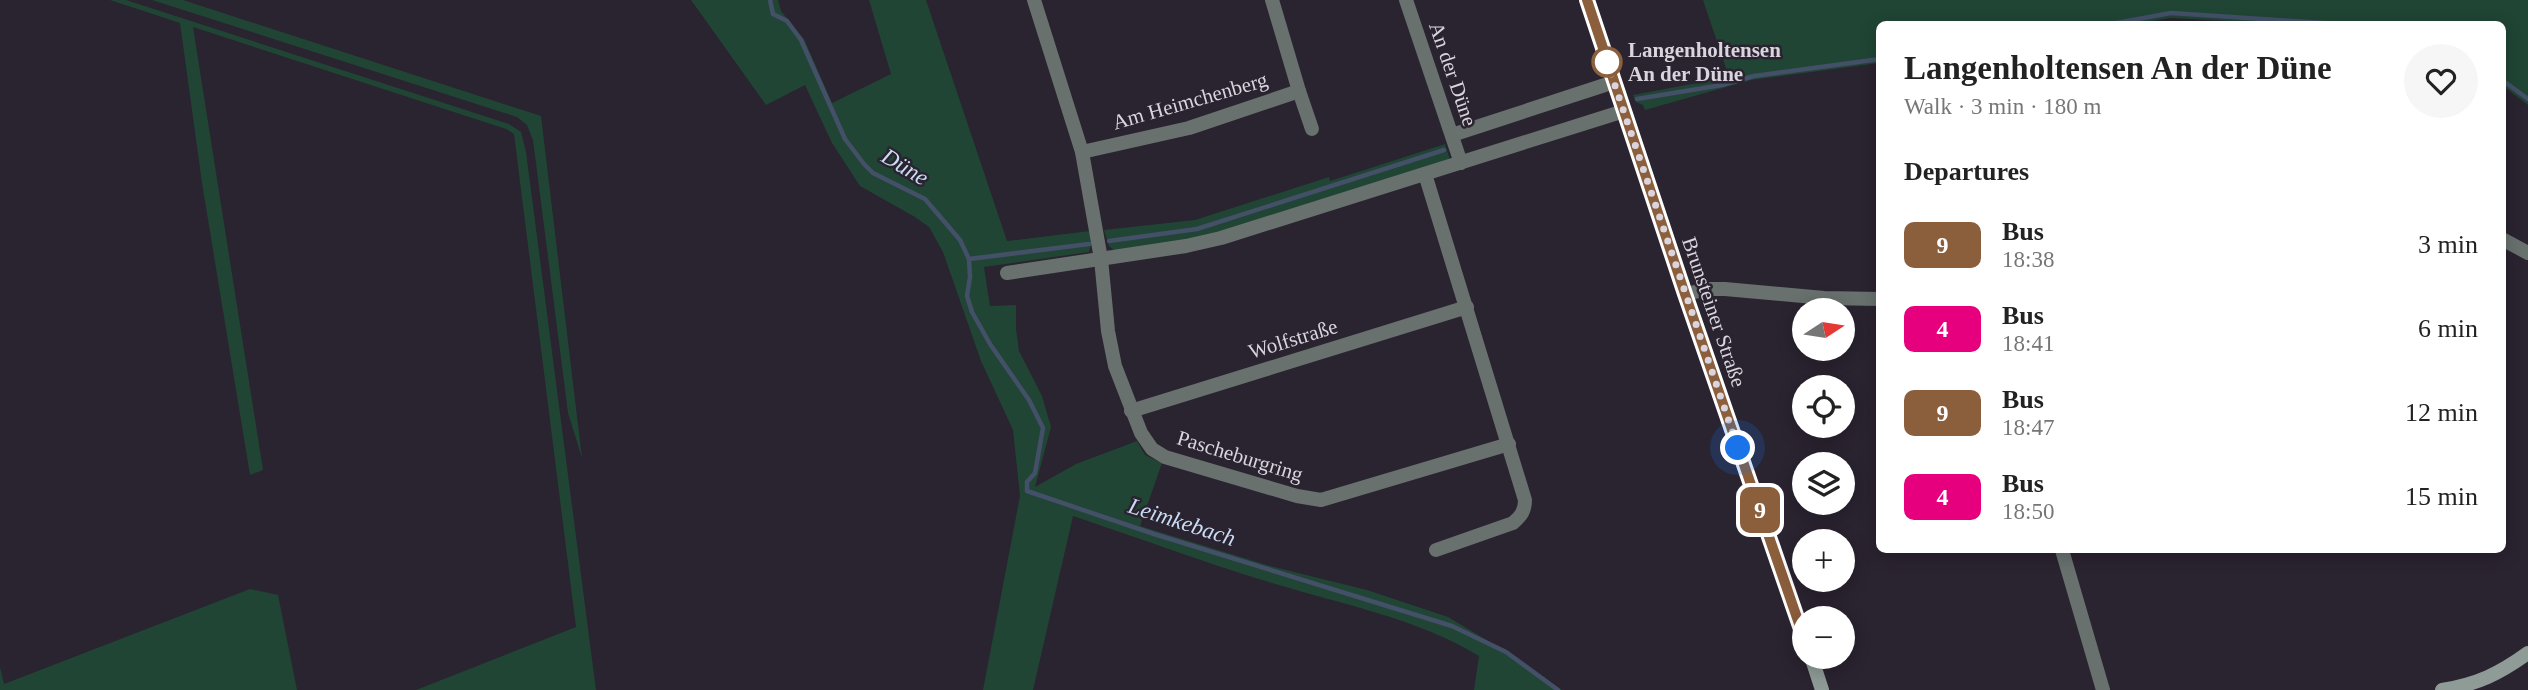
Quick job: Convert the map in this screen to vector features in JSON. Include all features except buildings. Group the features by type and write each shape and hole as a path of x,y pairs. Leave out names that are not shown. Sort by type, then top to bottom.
{"street":[{"name":"Pascheburgring","path":"1034,0 1082,152 1101,259 1110,344 1118,377 1148,445 1164,457 1314,500 1332,498 1509,444"},
{"name":"Am Heimchenberg","path":"1082,152 1189,128 1299,91 1272,0"},
{"name":"An der Düne","path":"1406,0 1461,163"},
{"name":"Brunsteiner Straße","path":"1587,0 1793,606"},
{"path":"1452,135 1614,82"},
{"path":"1299,91 1312,129"},
{"path":"1007,273 1221,238 1624,111"},
{"path":"1425,174 1525,500 1520,516 1506,526 1436,550"},
{"path":"2506,242 2528,253"},
{"path":"1685,294 1725,289 1824,298 1876,299"},
{"name":"Wolfstraße","path":"1131,411 1467,307"},
{"path":"2063,553 2103,690"},
{"path":"2442,690 2484,685 2528,653"},
{"path":"1815,669 1822,690"}],"green space":[{"path":"110,0 126,0 509,124 521,132 526,152 596,690 416,690 576,627 514,134 506,129 193,27 263,470 250,475 202,183 180,23"},
{"path":"152,0 183,0 541,116 582,458 568,413 533,140 527,125 517,117"},
{"path":"691,0 778,0 781,11 804,39 832,103 891,74 869,0 926,0 1007,241 1090,231 1092,241 1089,252 984,267 990,306 1016,305 1019,351 1042,396 1051,427 1035,487 1076,464 1137,441 1145,455 1162,463 1140,526 1270,566 1367,590 1448,617 1562,690 1474,690 1479,656 1430,632 1378,613 1247,575 1073,516 1033,690 983,690 1020,496 1013,430 981,361 943,252 929,227 860,186 832,143 805,85 766,105"},
{"path":"1703,0 2528,0 2528,105 2506,88 2506,21 2228,21 2170,18 2152,21 1876,21 1876,63 1751,80 1645,110 1633,95 1729,77"},
{"path":"1445,144 1450,160 1205,237 1115,251 1109,246 1104,230 1195,220 1329,177 1330,181"},
{"path":"250,589 278,595 297,690 0,690 0,667 4,684"}],"waterway":[{"name":"Leimkebach","path":"770,0 773,14 787,21 801,40 845,139 864,164 873,173 925,199 960,240 969,259 967,296 972,312 990,344 1029,400 1043,428 1035,473 1027,482 1027,491 1154,534 1452,626 1506,652 1558,690"},
{"name":"Düne","path":"2127,21 2171,13 2293,21"},
{"name":"Düne","path":"1637,99 1722,85 1754,76 1876,60"},
{"name":"Düne","path":"2506,83 2528,99"},
{"name":"Düne","path":"1109,241 1197,229 1444,150"},
{"name":"Düne","path":"969,259 1089,244"}],"bus line":[{"name":"9","path":"1587,0 1793,606"}],"place":[{"name":"Langenholtensen An der Düne","path":"1607,62"}],"route":[{"path":"1607,62 1738,448"}]}
